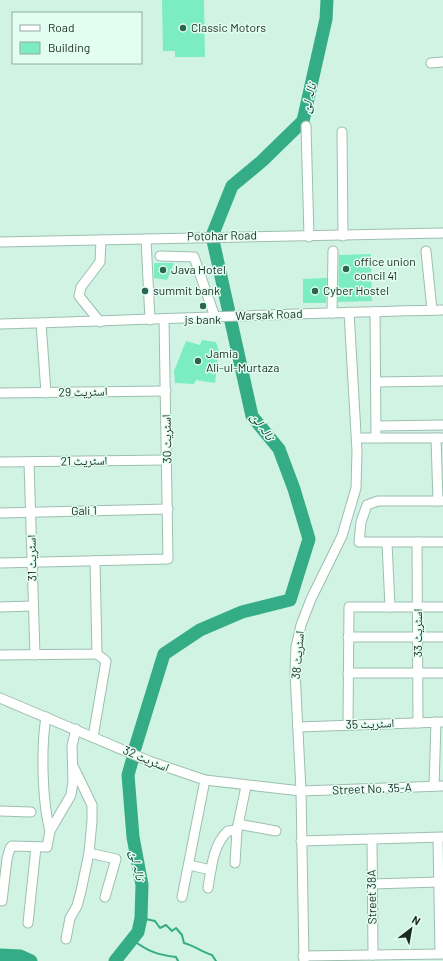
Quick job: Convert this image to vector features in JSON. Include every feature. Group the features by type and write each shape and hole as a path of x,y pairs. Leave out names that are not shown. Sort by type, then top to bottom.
{"street":[{"path":"431,63 443,62"},
{"path":"306,126 309,237"},
{"path":"342,132 343,236"},
{"name":"Potohar Road","path":"0,242 240,236 309,237 443,233"},
{"path":"146,239 150,320"},
{"path":"100,322 79,296 80,287 100,262 101,240"},
{"path":"332,312 333,251"},
{"path":"426,251 432,310"},
{"path":"160,256 194,257 218,317"},
{"name":"Warsak Road","path":"0,324 164,320 259,314 443,310"},
{"name":"اسٹریٹ 38","path":"304,959 301,791 295,672 296,647 301,625 311,598 342,536 356,488 357,438 349,312"},
{"path":"375,312 376,438"},
{"name":"اسٹریٹ 30","path":"95,561 168,559 164,320"},
{"path":"41,323 46,393"},
{"path":"376,382 443,381"},
{"name":"اسٹریٹ 29","path":"0,394 166,391"},
{"path":"377,426 443,425"},
{"path":"357,438 440,438 441,501 378,501 367,505 361,522 359,542 443,542"},
{"name":"اسٹریٹ 21","path":"0,462 167,460"},
{"name":"اسٹریٹ 31","path":"29,462 35,654"},
{"name":"Gali 1","path":"0,513 168,509"},
{"name":"اسٹریٹ 33","path":"417,542 418,723"},
{"path":"387,543 390,606"},
{"path":"0,563 95,561 97,654"},
{"path":"0,607 34,606"},
{"path":"348,725 349,607 443,606"},
{"path":"348,637 443,637"},
{"path":"0,655 97,654 106,661 93,737"},
{"path":"348,673 443,673"},
{"name":"اسٹریٹ 32","path":"0,698 170,769 205,780 246,786 301,791"},
{"path":"46,717 43,738 46,817 50,830"},
{"path":"439,722 439,786"},
{"name":"اسٹریٹ 35","path":"298,727 439,722"},
{"path":"2,901 6,860 10,848 12,846 47,847 50,830 70,795 73,765 72,746 76,729"},
{"path":"66,939 71,914 77,906 89,852 92,805 73,765"},
{"path":"182,897 205,780"},
{"path":"235,863 238,827 246,786"},
{"name":"Street No. 35-A","path":"301,791 439,786"},
{"path":"0,811 31,812"},
{"path":"208,888 215,853 225,833 238,827 276,831"},
{"path":"301,841 440,838 439,882 442,954 426,957 373,955 304,959"},
{"name":"Street 38A","path":"372,839 373,955"},
{"path":"28,923 36,847"},
{"path":"89,852 116,859 105,897"},
{"path":"189,864 211,870"},
{"path":"372,884 439,882"}],"building":[{"name":"Classic Motors","path":"162,0 204,0 205,57 175,57 175,51 163,51"},
{"path":"371,254 372,301 338,302 339,255"},
{"name":"Java Hotel","path":"154,263 174,263 167,280 154,278"},
{"name":"Cyber Hostel","path":"327,278 326,303 303,303 303,279"},
{"name":"Jamia Ali-ul-Murtaza","path":"202,340 216,342 219,351 215,383 196,380 194,384 175,383 174,371 186,341 200,345"}],"waterway":[{"name":"نالہ لئ","path":"135,748 164,654 200,630 242,612 290,600 309,539 294,489 279,449 252,416 212,236 232,186 262,161 303,121 326,19 327,0"},
{"name":"نالہ لئ","path":"115,961 138,932 141,918 142,885 133,837 128,775 132,761"},
{"path":"141,918 155,921 160,928 166,925 172,931 176,928 182,935 184,943 212,955 216,961"},
{"path":"133,940 153,952 176,957 178,961"},
{"name":"نالہ لئ","path":"0,955 20,956 31,961"}],"place":[{"name":"Classic Motors","path":"183,28"},
{"name":"office union concil 41","path":"346,269"},
{"name":"Java Hotel","path":"163,270"},
{"name":"summit bank","path":"145,291"},
{"name":"Cyber Hostel","path":"315,291"},
{"name":"js bank","path":"203,306"},
{"name":"Jamia Ali-ul-Murtaza","path":"198,361"}]}
